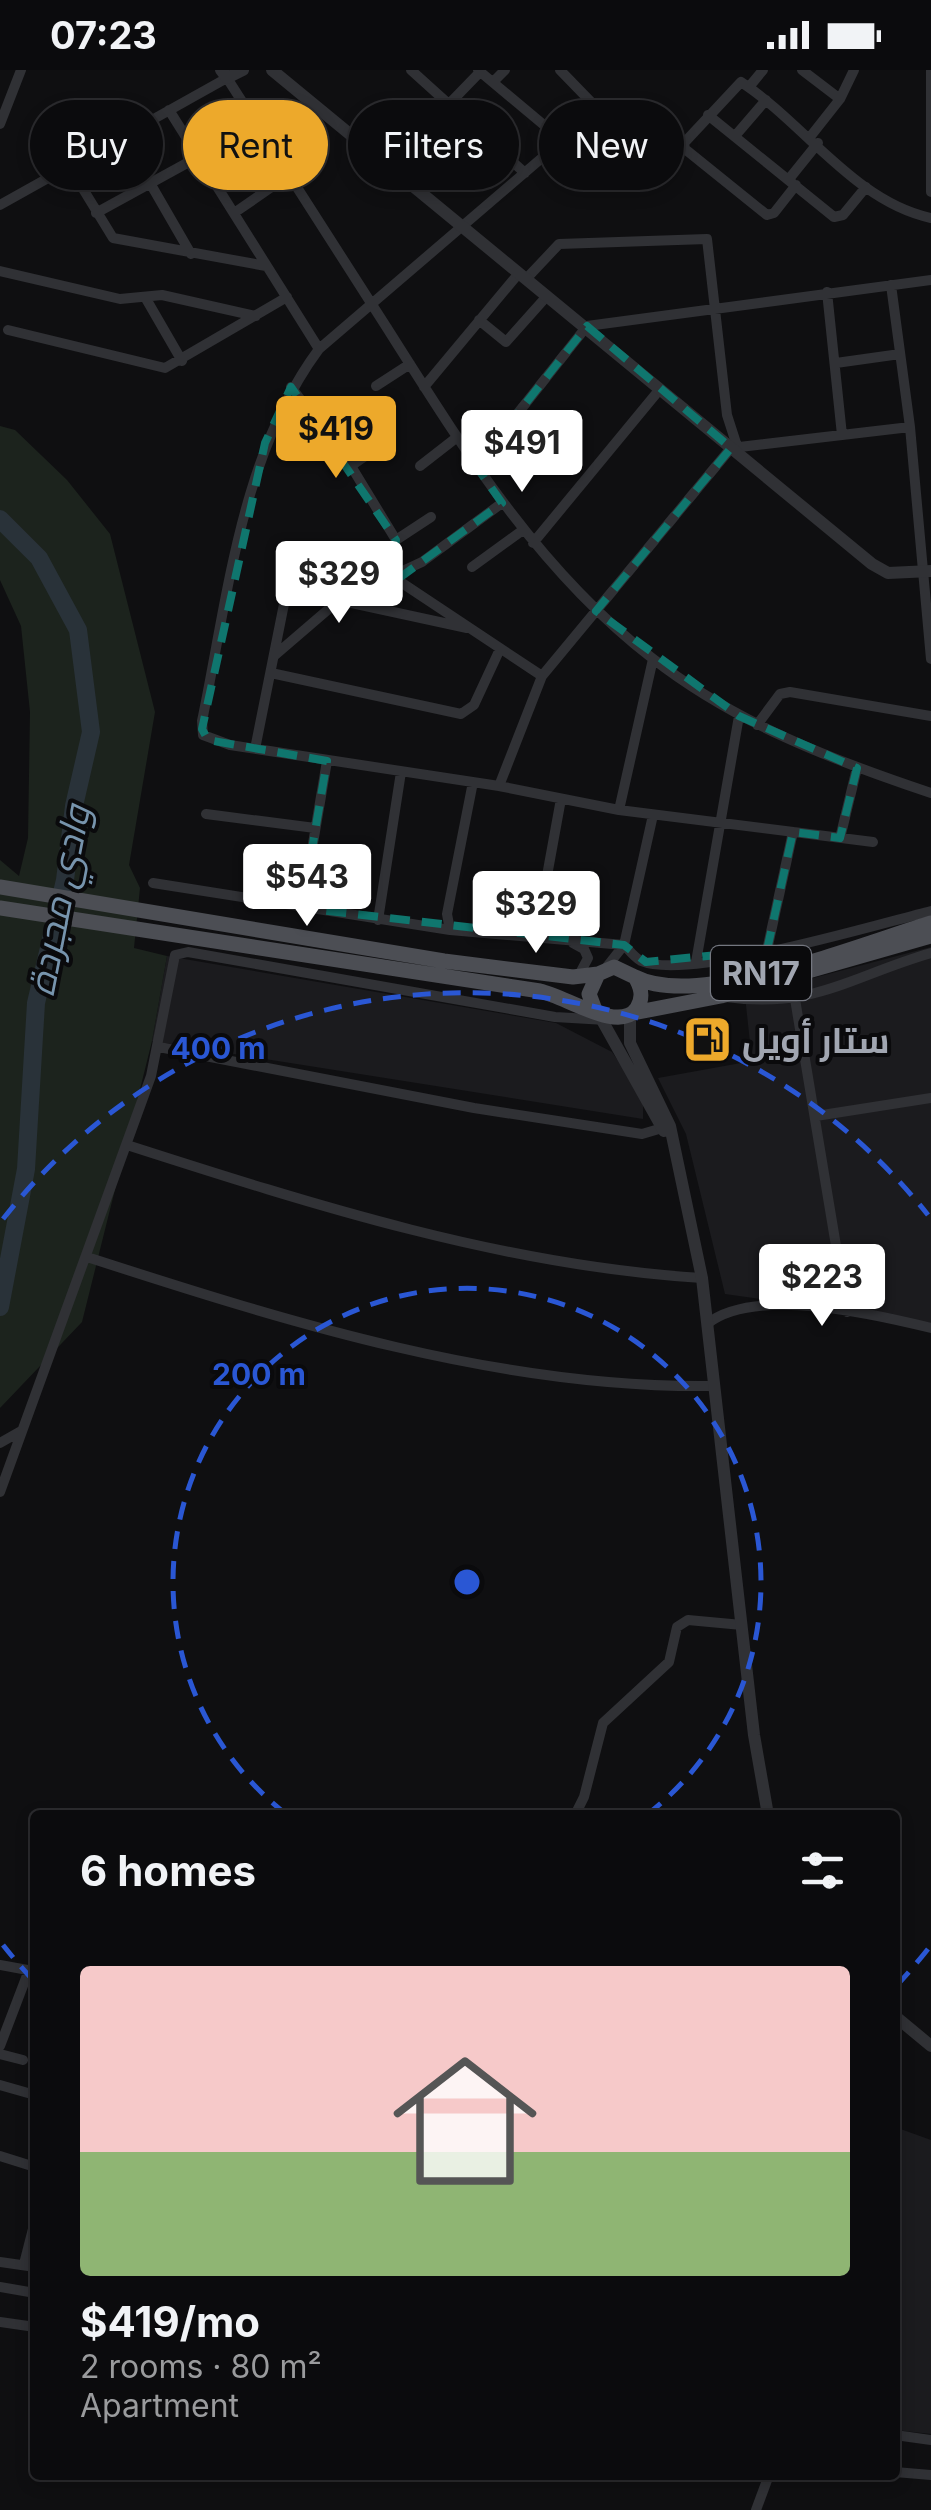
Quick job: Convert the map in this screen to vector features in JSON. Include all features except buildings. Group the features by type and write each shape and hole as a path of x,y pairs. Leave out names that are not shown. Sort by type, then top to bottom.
{"main road":[{"name":"RN17","path":"0,887 307,940 573,977 633,975 660,986 722,984 931,936"},
{"path":"0,908 142,933 540,991 576,1002 601,1016"},
{"name":"RN17","path":"601,1016 722,996 888,943 931,923"},
{"path":"631,1014 641,999 633,975"},
{"path":"598,976 601,1016"}],"street":[{"path":"0,124 22,70"},
{"path":"163,113 224,74 243,70"},
{"path":"272,70 872,564 888,573 926,571"},
{"path":"412,70 445,100"},
{"path":"494,82 505,70"},
{"path":"560,70 589,100"},
{"path":"749,86 763,70"},
{"path":"802,70 840,99"},
{"path":"854,70 840,99 814,140 774,213 767,215 683,146 738,82 749,86 814,140 866,187 899,210 931,218"},
{"path":"930,70 931,192"},
{"path":"453,100 479,71 539,121"},
{"path":"224,74 241,100"},
{"path":"734,136 766,100"},
{"path":"169,110 183,133"},
{"path":"708,115 838,218 866,187"},
{"path":"539,161 319,350 291,387 265,443 202,721 208,740 499,786 619,810 874,842"},
{"path":"519,168 525,173"},
{"path":"0,205 30,188"},
{"path":"83,190 113,238 266,266"},
{"path":"96,213 139,190"},
{"path":"154,190 191,254"},
{"path":"219,190 319,350"},
{"path":"234,213 269,190"},
{"path":"299,190 456,438 533,543 596,610 653,659 739,716 857,768 931,793"},
{"path":"424,387 478,320 559,244 703,238 709,244 727,416 734,447"},
{"path":"0,271 120,299 196,300 256,316"},
{"path":"476,466 587,326 931,280"},
{"path":"890,285 926,571 931,660"},
{"path":"826,292 842,434"},
{"path":"478,320 506,342 548,296"},
{"path":"145,297 182,361"},
{"path":"8,330 157,367 182,361 287,298"},
{"path":"836,362 900,354"},
{"path":"376,386 410,364"},
{"path":"291,387 351,466 396,540 390,575"},
{"path":"533,543 660,389"},
{"path":"499,786 542,676 734,447 910,427"},
{"path":"420,466 456,438"},
{"path":"351,466 382,444"},
{"path":"274,656 338,600 422,562 502,503"},
{"path":"396,540 431,518"},
{"path":"472,567 523,530"},
{"path":"390,575 542,676"},
{"path":"256,750 288,589 467,628"},
{"path":"271,674 461,714 474,706 500,649"},
{"path":"619,810 653,659"},
{"path":"757,725 780,694 790,692 931,716"},
{"path":"696,962 739,716"},
{"path":"302,908 326,761"},
{"path":"840,838 857,768"},
{"path":"378,920 401,772"},
{"path":"450,930 447,914 473,782"},
{"path":"536,936 561,800"},
{"path":"206,814 315,828"},
{"path":"555,1017 576,1002 624,945 653,815"},
{"path":"767,950 794,832"},
{"path":"153,883 450,930 624,945 641,961 672,963 767,950 931,911"},
{"path":"568,941 584,949 588,958 584,971 573,977"},
{"path":"624,945 633,975"},
{"path":"0,1492 127,1145 159,1046 174,957 178,953 555,1017 601,1016 667,1127"},
{"path":"722,996 770,1002 794,999 864,980 896,963 931,953"},
{"path":"660,986 656,970 672,963"},
{"path":"794,999 847,1312"},
{"path":"631,1014 630,1043 675,1151 702,1278 767,1810"},
{"path":"159,1046 474,1108 642,1134 667,1127"},
{"path":"816,1116 931,1098"},
{"path":"127,1145 421,1232 629,1274 702,1278"},
{"path":"87,1257 363,1338 613,1385 714,1386"},
{"path":"707,1324 724,1310 745,1305 847,1312 931,1328"},
{"path":"0,1443 22,1431"},
{"path":"578,1810 603,1723 669,1662 680,1623 688,1620 742,1625"},
{"path":"0,1964 30,1970"},
{"path":"0,2046 30,1975"},
{"path":"900,2020 931,2046"},
{"path":"0,2054 23,2060"},
{"path":"0,2085 30,2093"},
{"path":"0,2156 30,2165"},
{"path":"0,2262 29,2266"},
{"path":"0,2287 30,2292"},
{"path":"0,2322 30,2326"},
{"path":"900,2436 931,2440"},
{"path":"900,2473 931,2476"},
{"path":"758,2510 767,2480"}],"highlighted area":[{"path":"587,326 731,448 596,611 739,716 857,768 840,838 793,832 767,950 646,962 624,945 302,908 327,761 208,740 202,729 265,443 291,387 396,540 387,587 502,503 476,466"}],"shaded area":[{"path":"0,426 15,430 67,480 110,534 155,712 129,865 140,888 134,948 167,956 152,1041 82,1322 0,1408 0,860 19,876 28,838 30,712 21,626 0,580"},
{"path":"931,947 931,1323 725,1294 686,1134 658,1078 752,1061 745,996"},
{"path":"167,956 556,1023 612,1052 643,1097 643,1119 152,1041"},
{"path":"900,2129 931,2140 931,2434 900,2431"}],"waterway":[{"name":"وادي مجردة","path":"0,519 39,558 78,630 91,732 74,806 65,880 36,1003 26,1169 0,1307"}],"place":[{"name":"ستار أويل","path":"707,1040"}]}
